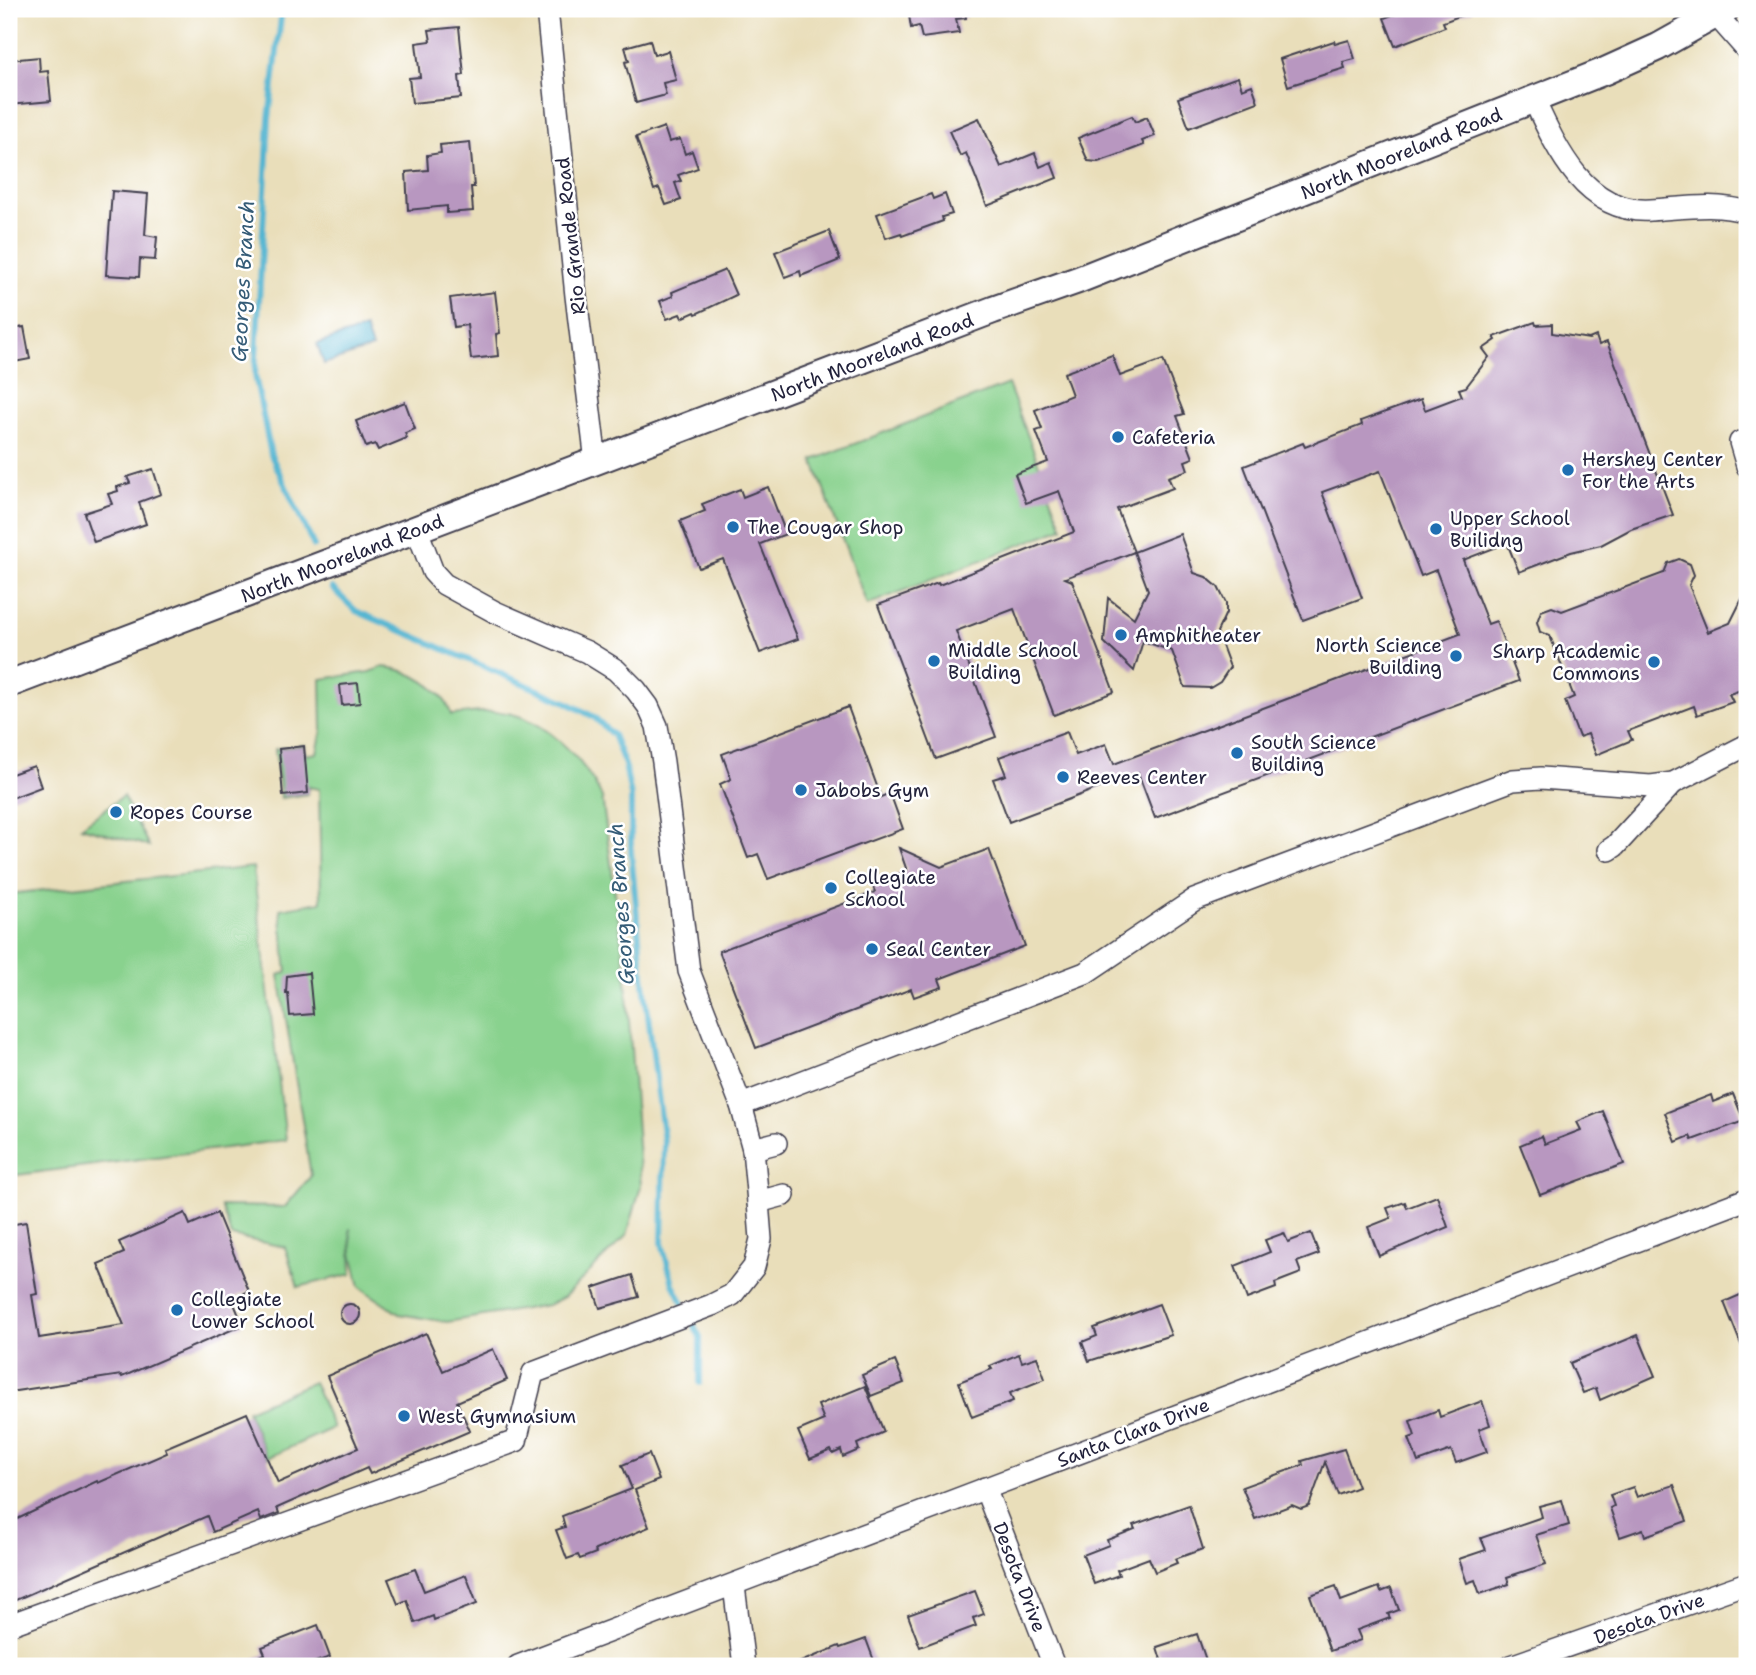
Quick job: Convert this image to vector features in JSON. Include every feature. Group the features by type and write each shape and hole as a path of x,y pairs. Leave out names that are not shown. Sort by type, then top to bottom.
{"street":[{"name":"Rio Grande Road","path":"547,9 596,462"},
{"name":"North Mooreland Road","path":"9,684 993,310 1078,281 1534,100 1658,47 1718,11"},
{"path":"1718,11 1747,50"},
{"path":"1534,100 1556,147 1572,171 1609,203 1647,210 1712,204 1747,212"},
{"path":"1740,442 1747,466"},
{"path":"9,1625 516,1441 533,1373 732,1295 754,1268 761,1239 753,1149 741,1105 689,971 663,762 657,726 648,706 616,670 587,652 495,612 444,584 433,572 417,530"},
{"path":"741,1105 1086,973 1195,900 1513,780 1541,778 1651,786 1673,783 1747,745"},
{"path":"1609,849 1615,846 1673,783"},
{"path":"753,1149 776,1143"},
{"path":"758,1202 784,1195"},
{"name":"Santa Clara Drive","path":"519,1666 1747,1199"},
{"name":"Desota Drive","path":"985,1488 1054,1666"},
{"name":"Desota Drive","path":"1511,1666 1747,1583"},
{"path":"734,1586 744,1666"}],"green space":[{"path":"1008,384 1063,528 867,605 813,460"},
{"path":"383,667 403,671 424,682 441,697 451,715 489,712 512,714 544,729 572,753 602,797 625,966 641,1186 627,1235 564,1297 548,1305 447,1322 399,1314 360,1287 352,1253 350,1228 352,1274 298,1287 285,1247 231,1236 221,1206 285,1207 311,1176 279,975 287,972 280,909 321,902 319,789 308,787 307,794 281,798 275,749 305,745 305,755 317,753 322,730 321,679 370,672"},
{"name":"Ropes Course","path":"123,796 149,846 81,827"},
{"path":"253,867 286,1140 9,1176 9,894"},
{"path":"313,1382 333,1428 267,1458 247,1410"}],"water":[{"path":"365,328 372,348 324,364 317,344"}],"building":[{"path":"908,9 965,9 966,18 956,19 959,33 922,38 919,26 911,28"},
{"path":"1409,9 1473,11 1443,22 1445,27 1395,46 1384,18"},
{"path":"459,27 464,75 459,76 461,98 412,103 409,78 420,77 416,43 431,41 429,30"},
{"path":"650,40 654,55 668,51 676,80 663,83 666,95 636,103 625,62 629,61 625,47"},
{"path":"1349,40 1355,59 1343,62 1345,68 1288,86 1280,59 1334,41 1335,44"},
{"path":"39,57 40,72 48,71 51,101 9,105 9,60"},
{"path":"1238,77 1242,89 1252,85 1258,102 1189,128 1178,98"},
{"path":"1132,116 1135,122 1147,117 1155,136 1142,141 1144,145 1118,155 1098,162 1088,161 1078,138"},
{"path":"979,118 1001,167 1035,153 1040,167 1051,162 1057,178 987,206 966,153 960,156 949,131"},
{"path":"664,127 669,142 680,139 685,154 692,151 698,168 678,175 681,181 675,183 681,200 666,205 659,188 654,190 636,137"},
{"path":"470,142 473,211 447,213 447,206 408,210 406,172 428,170 427,155 441,153 440,145"},
{"path":"112,191 148,194 145,235 157,237 155,260 140,259 139,277 106,275"},
{"path":"931,194 933,199 945,194 952,214 942,217 943,221 902,236 901,233 886,238 877,214"},
{"path":"829,231 840,260 801,276 800,271 785,277 775,252"},
{"path":"725,270 736,295 696,314 695,312 682,318 680,314 667,319 660,301 673,296 672,292"},
{"path":"495,292 500,333 496,334 498,356 471,359 467,325 454,327 450,298"},
{"path":"1535,322 1536,325 1552,324 1552,333 1589,339 1596,336 1599,345 1607,342 1673,515 1631,529 1601,545 1571,552 1519,572 1507,543 1463,560 1488,624 1496,621 1519,681 1155,818 1138,773 1009,822 993,779 1006,775 999,757 1067,732 1076,755 1106,744 1114,764 1460,634 1436,570 1421,576 1380,471 1322,492 1362,598 1303,620 1244,466 1303,443 1305,447 1362,425 1361,421 1421,399 1425,410 1462,396 1459,389 1466,387 1489,357 1483,349 1496,340 1494,337"},
{"path":"24,327 30,359 9,363 9,330"},
{"path":"1112,355 1120,376 1163,360 1184,414 1177,416 1193,458 1185,461 1188,470 1168,477 1173,488 1117,509 1134,552 1065,578 1072,581 1114,692 1054,715 1014,609 956,631 996,737 936,759 878,605 938,583 939,585 1074,532 1059,491 1026,503 1015,474 1048,462 1036,431 1042,429 1035,410 1072,395 1064,373"},
{"path":"405,402 415,429 405,433 407,438 378,450 375,444 366,447 356,421"},
{"path":"153,469 161,494 139,502 146,524 94,542 84,513 112,504 108,494 118,491 117,487 130,483 127,477"},
{"path":"768,487 786,534 760,544 798,639 760,653 723,559 699,568 680,521 705,511 702,504 740,489 743,497"},
{"path":"1180,534 1194,573 1206,577 1218,587 1226,603 1226,613 1217,632 1230,667 1220,682 1210,688 1185,687 1172,651 1143,641 1134,671 1104,642 1108,598 1134,618 1148,590 1134,552"},
{"name":"Sharp Academic Commons","path":"1679,559 1690,564 1694,575 1689,585 1708,632 1730,623 1747,589 1747,688 1729,694 1733,702 1697,715 1694,706 1628,731 1632,740 1596,755 1588,734 1579,737 1565,701 1574,697 1550,636 1540,632 1537,622 1541,611 1552,607 1562,611 1664,573 1668,563"},
{"path":"358,683 360,703 342,705 340,685"},
{"name":"Jabobs Gym","path":"848,707 881,797 890,793 903,829 768,879 758,854 748,858 720,784 731,779 722,754"},
{"path":"304,746 308,793 283,796 279,749"},
{"path":"34,766 41,787 9,799 9,775"},
{"name":"Seal Center","path":"899,848 941,867 989,849 1025,946 939,979 942,987 914,997 911,989 756,1048 719,951 875,892 872,884 907,871"},
{"path":"309,973 313,1014 290,1016 286,993 287,976"},
{"path":"1733,1094 1744,1121 1692,1140 1690,1136 1676,1142 1665,1113 1711,1095 1713,1102"},
{"path":"1603,1111 1624,1164 1540,1195 1520,1145 1542,1136 1545,1144 1581,1130 1577,1122"},
{"path":"1437,1196 1448,1227 1379,1256 1368,1227 1391,1218 1387,1208 1405,1202 1407,1208"},
{"name":"Collegiate Lower School","path":"185,1213 190,1225 217,1213 249,1291 232,1299 243,1325 122,1377 121,1375 9,1392 9,1225 26,1222 37,1294 32,1295 39,1338 124,1325 98,1264 124,1253 119,1242"},
{"path":"1284,1233 1288,1242 1311,1233 1319,1254 1297,1262 1301,1273 1275,1283 1276,1288 1247,1299 1235,1266 1270,1252 1265,1240"},
{"path":"632,1275 639,1297 600,1308 593,1288"},
{"path":"1747,1292 1747,1357 1746,1357 1724,1302"},
{"path":"350,1304 357,1307 360,1314 357,1321 350,1324 343,1321 340,1314 343,1307"},
{"path":"1159,1304 1171,1335 1089,1361 1082,1342 1097,1336 1094,1328"},
{"path":"426,1333 443,1371 493,1349 507,1380 457,1402 470,1431 370,1474 367,1468 277,1508 279,1513 261,1520 258,1512 213,1532 207,1516 9,1603 9,1523 97,1481 98,1483 167,1453 165,1448 247,1413 278,1483 358,1448 327,1376"},
{"path":"1638,1335 1655,1376 1600,1400 1596,1388 1583,1393 1570,1363"},
{"path":"1019,1354 1022,1362 1037,1357 1045,1379 1010,1393 1013,1401 972,1417 959,1382 992,1369 990,1366"},
{"path":"895,1361 904,1383 871,1396 862,1375"},
{"path":"865,1386 884,1432 857,1444 859,1450 843,1457 841,1450 833,1454 831,1450 810,1459 798,1431 824,1420 818,1405"},
{"path":"1482,1401 1490,1425 1479,1429 1487,1452 1456,1463 1451,1450 1418,1462 1409,1438 1415,1436 1410,1421 1438,1410 1440,1417"},
{"path":"1344,1449 1358,1487 1338,1495 1325,1462 1309,1506 1301,1509 1292,1505 1255,1519 1242,1487 1303,1465 1302,1461"},
{"path":"649,1454 659,1480 635,1490 649,1527 595,1550 596,1553 580,1559 578,1555 567,1559 556,1530 565,1527 562,1516 632,1489 622,1465"},
{"path":"1674,1485 1687,1521 1645,1536 1643,1529 1620,1537 1610,1508 1614,1506 1610,1495 1633,1487 1637,1497"},
{"path":"1562,1500 1569,1525 1536,1535 1546,1564 1507,1577 1509,1584 1480,1594 1475,1580 1467,1583 1459,1559 1486,1550 1481,1538 1542,1517 1539,1506"},
{"path":"1189,1505 1203,1549 1175,1559 1177,1563 1155,1572 1149,1558 1117,1570 1119,1575 1094,1584 1083,1555 1109,1545 1107,1540 1135,1529 1133,1525"},
{"path":"415,1569 424,1591 466,1575 477,1604 434,1620 433,1616 415,1623 407,1600 398,1604 388,1579"},
{"path":"1336,1586 1341,1601 1379,1587 1381,1592 1391,1588 1399,1610 1388,1614 1390,1618 1357,1630 1361,1640 1330,1651 1310,1595"},
{"path":"975,1591 984,1614 973,1618 976,1626 920,1647 908,1615"},
{"path":"318,1625 330,1657 304,1666 236,1666 265,1654 262,1647"},
{"path":"1197,1634 1208,1666 1163,1666 1157,1647"},
{"path":"866,1639 876,1666 791,1666 839,1646 840,1648"}],"waterway":[{"name":"Georges Branch","path":"282,9 269,119 255,375 271,455 314,546"},
{"name":"Georges Branch","path":"332,588 356,611 566,702 594,717 613,735 625,765 631,796 631,851 641,959 664,1142 662,1243 673,1284 700,1337 700,1383"}],"place":[{"name":"Cafeteria","path":"1118,437"},
{"name":"Hershey Center For the Arts","path":"1568,470"},
{"name":"The Cougar Shop","path":"733,527"},
{"name":"Upper School Builidng","path":"1436,529"},
{"name":"Amphitheater","path":"1121,635"},
{"name":"North Science Building","path":"1456,656"},
{"name":"Middle School Building","path":"934,661"},
{"name":"Sharp Academic Commons","path":"1654,662"},
{"name":"South Science Building","path":"1237,753"},
{"name":"Reeves Center","path":"1063,777"},
{"name":"Jabobs Gym","path":"801,790"},
{"name":"Ropes Course","path":"116,812"},
{"name":"Collegiate School","path":"831,888"},
{"name":"Seal Center","path":"872,949"},
{"name":"Collegiate Lower School","path":"177,1310"},
{"name":"West Gymnasium","path":"404,1416"}]}
